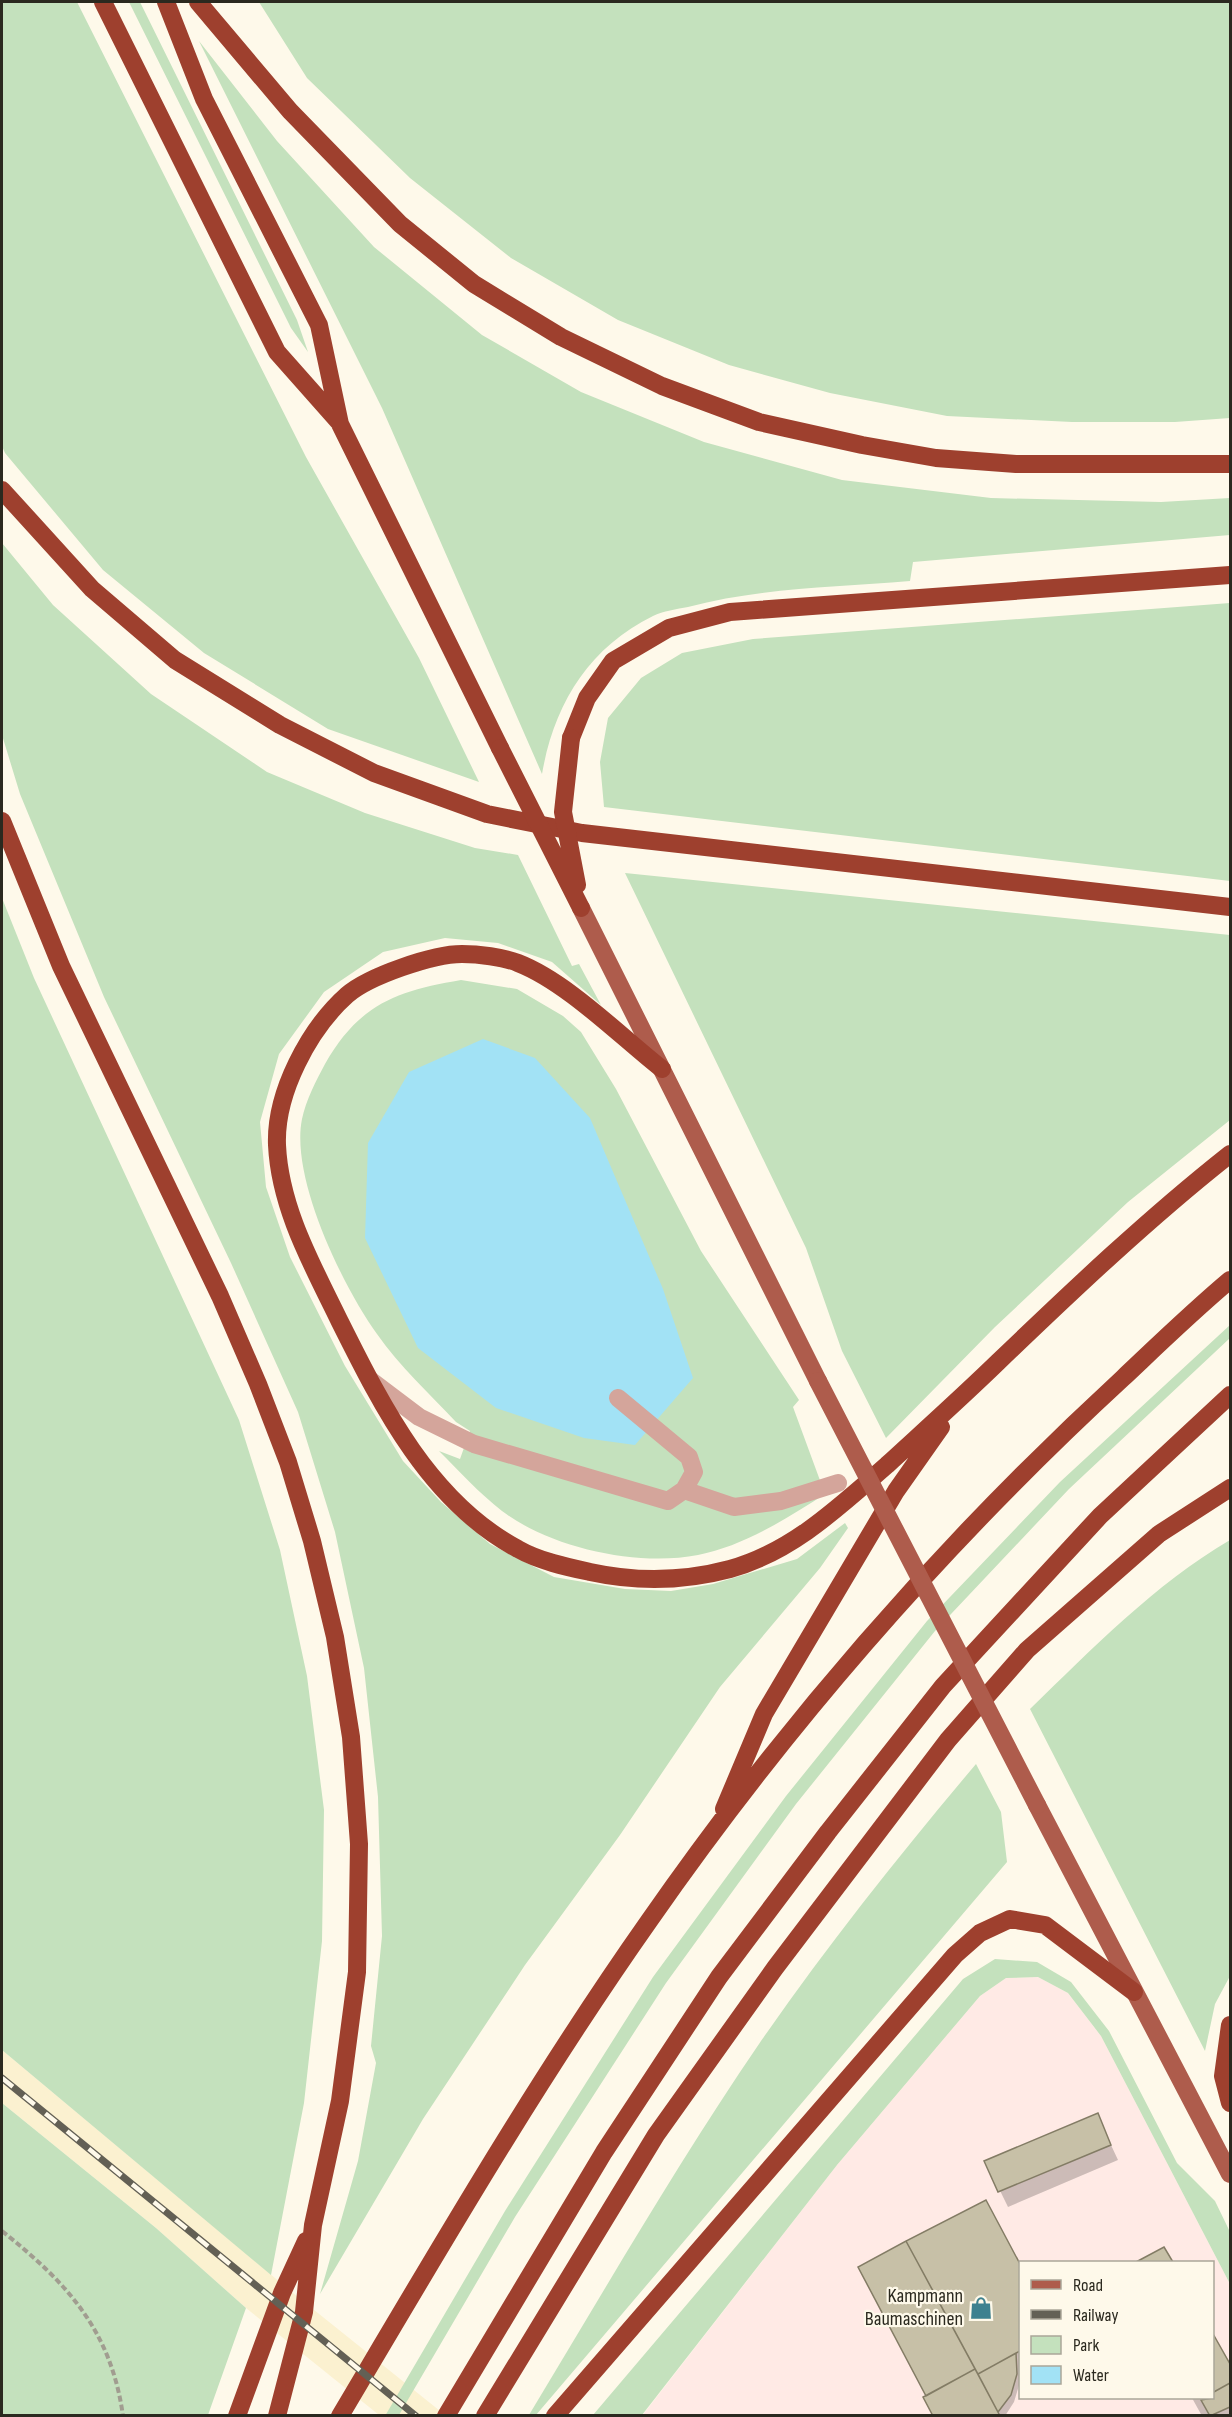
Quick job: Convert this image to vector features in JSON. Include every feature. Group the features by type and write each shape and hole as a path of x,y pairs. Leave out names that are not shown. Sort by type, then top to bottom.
{"highway":[{"path":"104,2 277,352 340,424"},
{"path":"166,2 204,99 319,325 340,424 581,908"},
{"path":"198,2 290,111 400,224 474,284 561,337 662,386 759,422 862,445 936,458 1016,464 1230,464"},
{"path":"2,490 92,589 175,660 280,725 374,773 487,814 582,833 1230,907"},
{"path":"581,908 563,812 571,738 587,698 613,661 669,628 730,612 1230,575"},
{"path":"2,820 61,966 220,1296 258,1384 288,1462 312,1541 335,1637 351,1737 359,1844 357,1972 340,2101 313,2225 304,2312 277,2415"},
{"path":"662,1069 559,985 516,962 460,954 403,966 350,992 311,1035 287,1086 277,1142 286,1203 308,1257 368,1379 392,1422 430,1475 470,1515 519,1550 570,1568 624,1580 677,1578 732,1568 793,1542 842,1505 959,1401 1067,1297 1230,1154"},
{"path":"340,2415 550,2070 648,1921 765,1764 901,1601 1051,1444 1230,1280"},
{"path":"446,2415 604,2151 719,1977 828,1832 943,1686 1068,1550 1100,1516 1230,1395"},
{"path":"716,1829 764,1714 896,1491 959,1401"},
{"path":"485,2415 656,2135 774,1968 948,1740 1027,1650 1158,1533 1230,1488"},
{"path":"555,2415 955,1955 980,1933 1010,1919 1045,1925 1134,1992"},
{"path":"1230,2025 1223,2076 1230,2103"},
{"path":"237,2415 282,2294 313,2225"}],"main road":[{"path":"581,908 818,1381 1230,2174"}],"lane":[{"path":"368,1379 419,1417 474,1444 668,1501 684,1490 694,1472 689,1457 618,1398"},
{"path":"684,1490 734,1507 781,1501 838,1483"}],"path":[{"path":"2,2231 32,2255 67,2289 89,2319 118,2383 123,2415"}],"shaded area":[{"path":"1038,1977 1068,1993 1101,2036 1230,2284 1230,2415 642,2416 837,2165 980,1996 1006,1978"},
{"path":"2,2050 293,2293 445,2415 379,2415 246,2308 156,2228 2,2103"}],"green space":[{"path":"2,2 77,2 306,457 419,658 479,782 328,729 204,653 103,570 5,453 2,446"},
{"path":"129,2 140,2 297,320 308,352 291,328"},
{"path":"259,2 1230,2 1230,418 1175,422 1072,422 947,416 830,393 729,365 618,320 511,258 410,178 307,78"},
{"path":"199,41 277,141 374,247 482,335 581,392 704,442 842,480 991,498 1161,502 1230,498 1230,535 913,562 910,581 770,592 661,613 630,629 592,662 565,702 555,725 542,774 382,408"},
{"path":"2,543 53,605 151,694 267,772 365,813 475,848 518,855 572,966 579,964 601,1005 552,962 498,943 445,938 383,952 324,992 279,1054 260,1122 266,1187 290,1257 345,1366 403,1461 441,1502 490,1544 554,1577 625,1589 671,1591 713,1584 797,1559 845,1523 848,1528 820,1568 720,1687 620,1835 525,1965 423,2119 320,2294 358,2161 376,2063 371,2046 382,1936 378,1797 364,1668 335,1532 298,1412 231,1263 104,997 20,794 2,735"},
{"path":"1230,603 1230,881 604,807 600,762 608,718 641,678 682,653 753,639"},
{"path":"625,873 1230,935 1230,1120 1128,1202 995,1327 886,1438 842,1351 806,1248"},
{"path":"2,898 34,978 239,1420 280,1550 307,1676 324,1810 322,1941 304,2103 271,2275 2,2050"},
{"path":"461,980 517,989 563,1016 581,1032 616,1089 701,1251 799,1400 793,1407 825,1494 764,1530 715,1551 674,1558 622,1556 569,1544 522,1524 485,1497 439,1451 460,1459 470,1431 456,1422 405,1369 386,1346 349,1289 311,1201 300,1143 302,1119 312,1091 325,1064 352,1027 366,1014 399,996 418,989"},
{"path":"1230,1325 1230,1338 1069,1489 935,1631 796,1804 666,1983 515,2217 399,2415 385,2416 505,2211 653,1977 786,1796 927,1621 1060,1482"},
{"path":"1230,1540 1230,1976 1215,2004 1205,2051 1030,1709 1125,1618 1202,1557"},
{"path":"976,1764 1001,1812 1007,1862 536,2415 529,2415 670,2181 759,2044 864,1901"},
{"path":"995,1959 1037,1962 1071,1982 1109,2031 1177,2163 1215,2201 1230,2232 1230,2284 1101,2036 1068,1993 1038,1977 1006,1978 980,1996 837,2165 642,2415 593,2415 963,1979"},
{"path":"2,2103 156,2228 246,2308 208,2415 2,2415"}],"water":[{"path":"483,1039 535,1058 590,1118 663,1289 693,1378 635,1445 584,1438 496,1408 418,1348 365,1238 368,1143 409,1072"}],"building":[{"path":"1098,2113 1111,2145 998,2192 984,2161"},
{"name":"Kampmann Baumaschinen","path":"986,2200 1019,2262 1019,2352 978,2374 906,2241"},
{"path":"906,2241 975,2369 926,2396 858,2267"},
{"path":"1164,2247 1172,2261 1138,2261"},
{"path":"1214,2336 1230,2364 1230,2383 1214,2392"},
{"path":"1016,2353 1017,2374 1011,2395 998,2412 978,2374"},
{"path":"975,2369 1000,2416 933,2416 923,2397"},
{"path":"1230,2383 1230,2407 1210,2416 1201,2400 1214,2399 1214,2392"}],"railway":[{"path":"2,2078 416,2416"}],"place":[{"name":"Kampmann Baumaschinen","path":"981,2308"}]}
